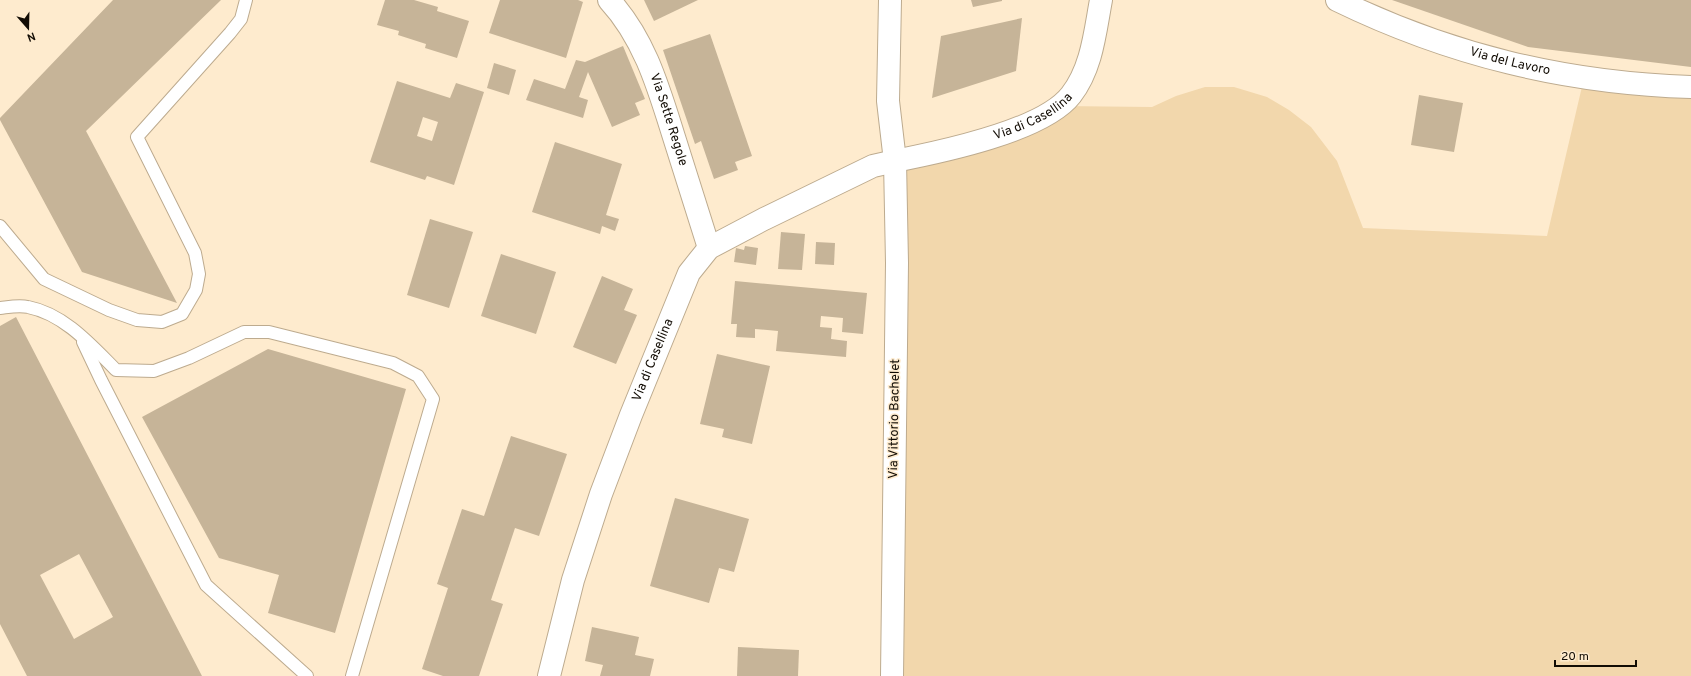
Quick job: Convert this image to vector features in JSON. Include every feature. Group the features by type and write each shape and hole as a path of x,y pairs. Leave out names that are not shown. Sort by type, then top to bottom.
{"street":[{"name":"Via Sette Regole","path":"609,0 621,14 641,45 654,74 709,248"},
{"path":"890,0 888,101 896,162"},
{"name":"Via di Casellina","path":"549,676 573,580 628,422 689,273 709,248 764,219 873,166 896,162 1007,132 1046,116 1061,106 1072,94 1087,66 1093,46 1100,0"},
{"name":"Via del Lavoro","path":"1337,0 1407,32 1442,45 1490,59 1584,78 1636,84 1691,87"},
{"name":"Via Vittorio Bachelet","path":"892,676 897,263 896,162"}],"lane":[{"path":"0,226 44,279 108,310 137,320 162,322 182,314 196,290 199,274 195,253 137,137 230,33 241,19 246,0"},
{"path":"0,308 26,306 54,315 80,336 116,370 154,371 189,358 244,332 269,332 393,363 418,376 433,399 352,676"},
{"path":"80,336 206,585 307,676"}],"shaded area":[{"path":"1584,78 1691,87 1691,676 892,676 895,161 1061,106 1152,107 1176,96 1205,87 1234,87 1267,97 1289,110 1311,127 1337,161 1363,228 1547,236"}],"building":[{"path":"113,0 221,0 86,131 177,303 82,272 0,120 0,118"},
{"path":"385,0 414,0 438,7 437,11 469,21 457,58 425,48 426,44 398,35 399,31 377,25"},
{"path":"500,0 578,0 583,2 566,58 489,33"},
{"path":"644,0 698,0 654,21"},
{"path":"971,0 1002,0 1002,1 973,7"},
{"path":"1392,0 1691,0 1691,67 1528,47"},
{"path":"1022,18 1016,71 932,98 941,36"},
{"path":"710,34 752,156 735,162 738,170 714,179 701,141 695,144 663,50"},
{"path":"623,46 645,99 635,103 640,115 612,127 588,72 579,97 588,100 583,118 526,100 534,79 565,89 576,60 585,62"},
{"path":"494,63 516,70 509,95 487,88"},
{"path":"397,81 450,98 456,83 484,92 454,185 427,176 425,180 370,162","holes":["423,117 438,122 432,141 417,136"]},
{"path":"1419,95 1463,103 1454,152 1411,145"},
{"path":"555,142 622,164 606,215 619,219 615,231 602,226 600,234 532,212"},
{"path":"430,219 473,232 449,308 407,295"},
{"path":"781,232 805,234 802,270 778,269"},
{"path":"816,242 835,243 834,265 815,264"},
{"path":"745,246 758,248 756,265 734,262 736,248 744,250"},
{"path":"501,254 556,272 536,334 481,316"},
{"path":"602,276 633,289 624,310 637,315 616,364 573,347"},
{"path":"735,281 867,293 863,334 842,332 843,318 821,316 820,327 832,328 831,339 847,341 846,357 776,351 778,331 755,329 755,338 736,337 737,324 731,324"},
{"path":"16,317 202,676 27,676 0,624 0,326","holes":["79,554 113,617 74,639 40,575"]},
{"path":"268,349 406,389 335,633 268,613 279,575 219,558 142,417"},
{"path":"717,354 770,366 752,444 722,437 724,429 700,424"},
{"path":"511,436 567,454 539,536 515,528 491,600 503,604 479,676 443,676 422,669 448,588 437,584 462,509 484,516"},
{"path":"675,498 749,519 734,572 719,568 709,603 650,586"},
{"path":"592,627 639,637 635,655 654,659 650,676 600,676 603,665 585,661"},
{"path":"738,647 799,650 798,676 737,676"}]}
